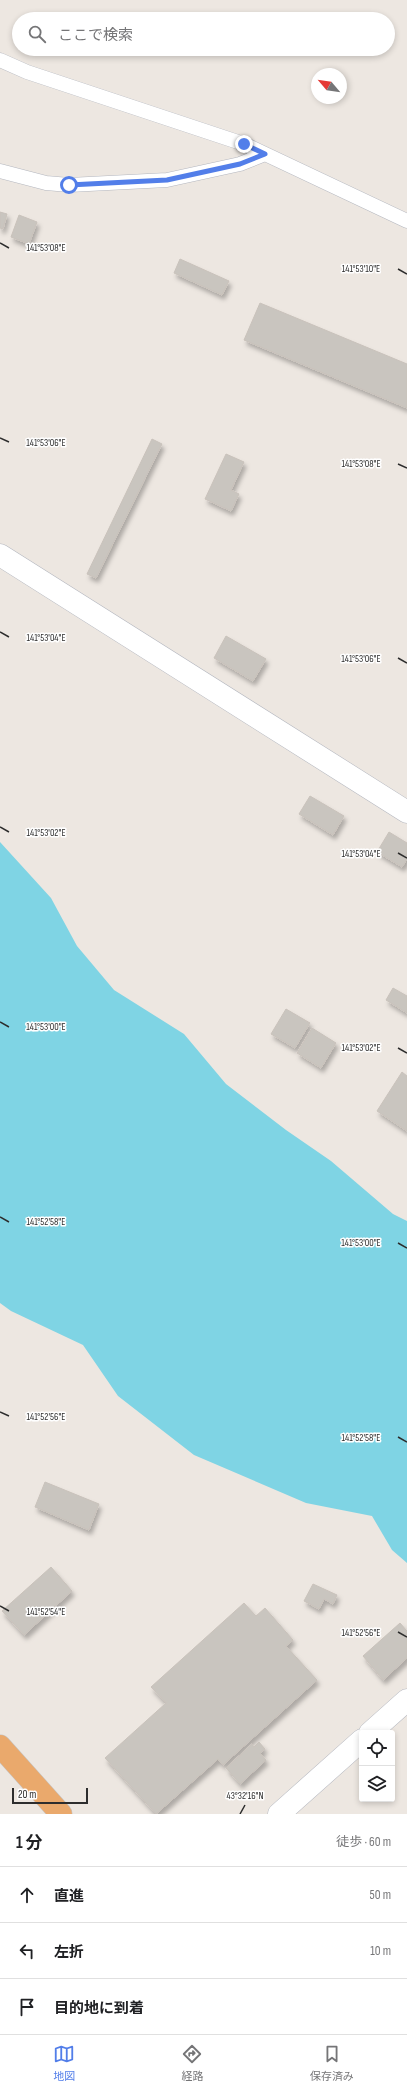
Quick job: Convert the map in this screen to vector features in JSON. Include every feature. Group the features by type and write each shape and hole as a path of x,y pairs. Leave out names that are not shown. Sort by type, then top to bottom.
{"highway":[{"path":"0,1746 61,1814"}],"street":[{"path":"0,555 407,812"},
{"path":"373,1730 407,1700"},
{"path":"279,1814 359,1743"}],"lane":[{"path":"0,60 28,72 244,144 407,221"},
{"path":"0,171 46,183 69,185 167,180 240,164 265,154"}],"water":[{"path":"0,842 51,898 77,946 114,990 184,1034 226,1084 286,1130 331,1161 393,1214 407,1221 407,1563 392,1550 372,1516 306,1503 194,1455 118,1396 83,1345 11,1311 0,1303"}],"building":[{"path":"0,212 7,214 3,229 0,228"},
{"path":"19,215 37,222 29,244 11,237"},
{"path":"180,259 229,281 222,295 174,273"},
{"path":"260,303 407,364 407,408 244,340"},
{"path":"152,439 162,444 96,578 87,574"},
{"path":"226,454 244,462 231,490 239,494 231,511 205,499"},
{"path":"226,636 266,659 253,681 214,658"},
{"path":"310,796 344,816 333,835 299,814"},
{"path":"389,832 407,843 407,859 402,867 377,852"},
{"path":"393,988 407,996 407,1013 386,1000"},
{"path":"286,1009 310,1023 295,1048 271,1034"},
{"path":"312,1028 336,1043 321,1068 297,1053"},
{"path":"402,1072 407,1076 407,1131 377,1111"},
{"path":"45,1482 99,1504 89,1530 35,1507"},
{"path":"51,1567 72,1591 24,1635 2,1611"},
{"path":"313,1584 337,1595 333,1604 324,1599 319,1609 304,1601"},
{"path":"244,1603 256,1616 265,1608 293,1640 286,1646 317,1680 223,1765 218,1759 156,1814 105,1758 166,1703 151,1687"},
{"path":"400,1623 407,1631 407,1658 383,1680 363,1656"},
{"path":"259,1742 265,1749 260,1753 266,1760 240,1784 226,1768 252,1744 254,1747"}],"route":[{"path":"69,185 167,180 240,164 265,154 244,144"}]}
